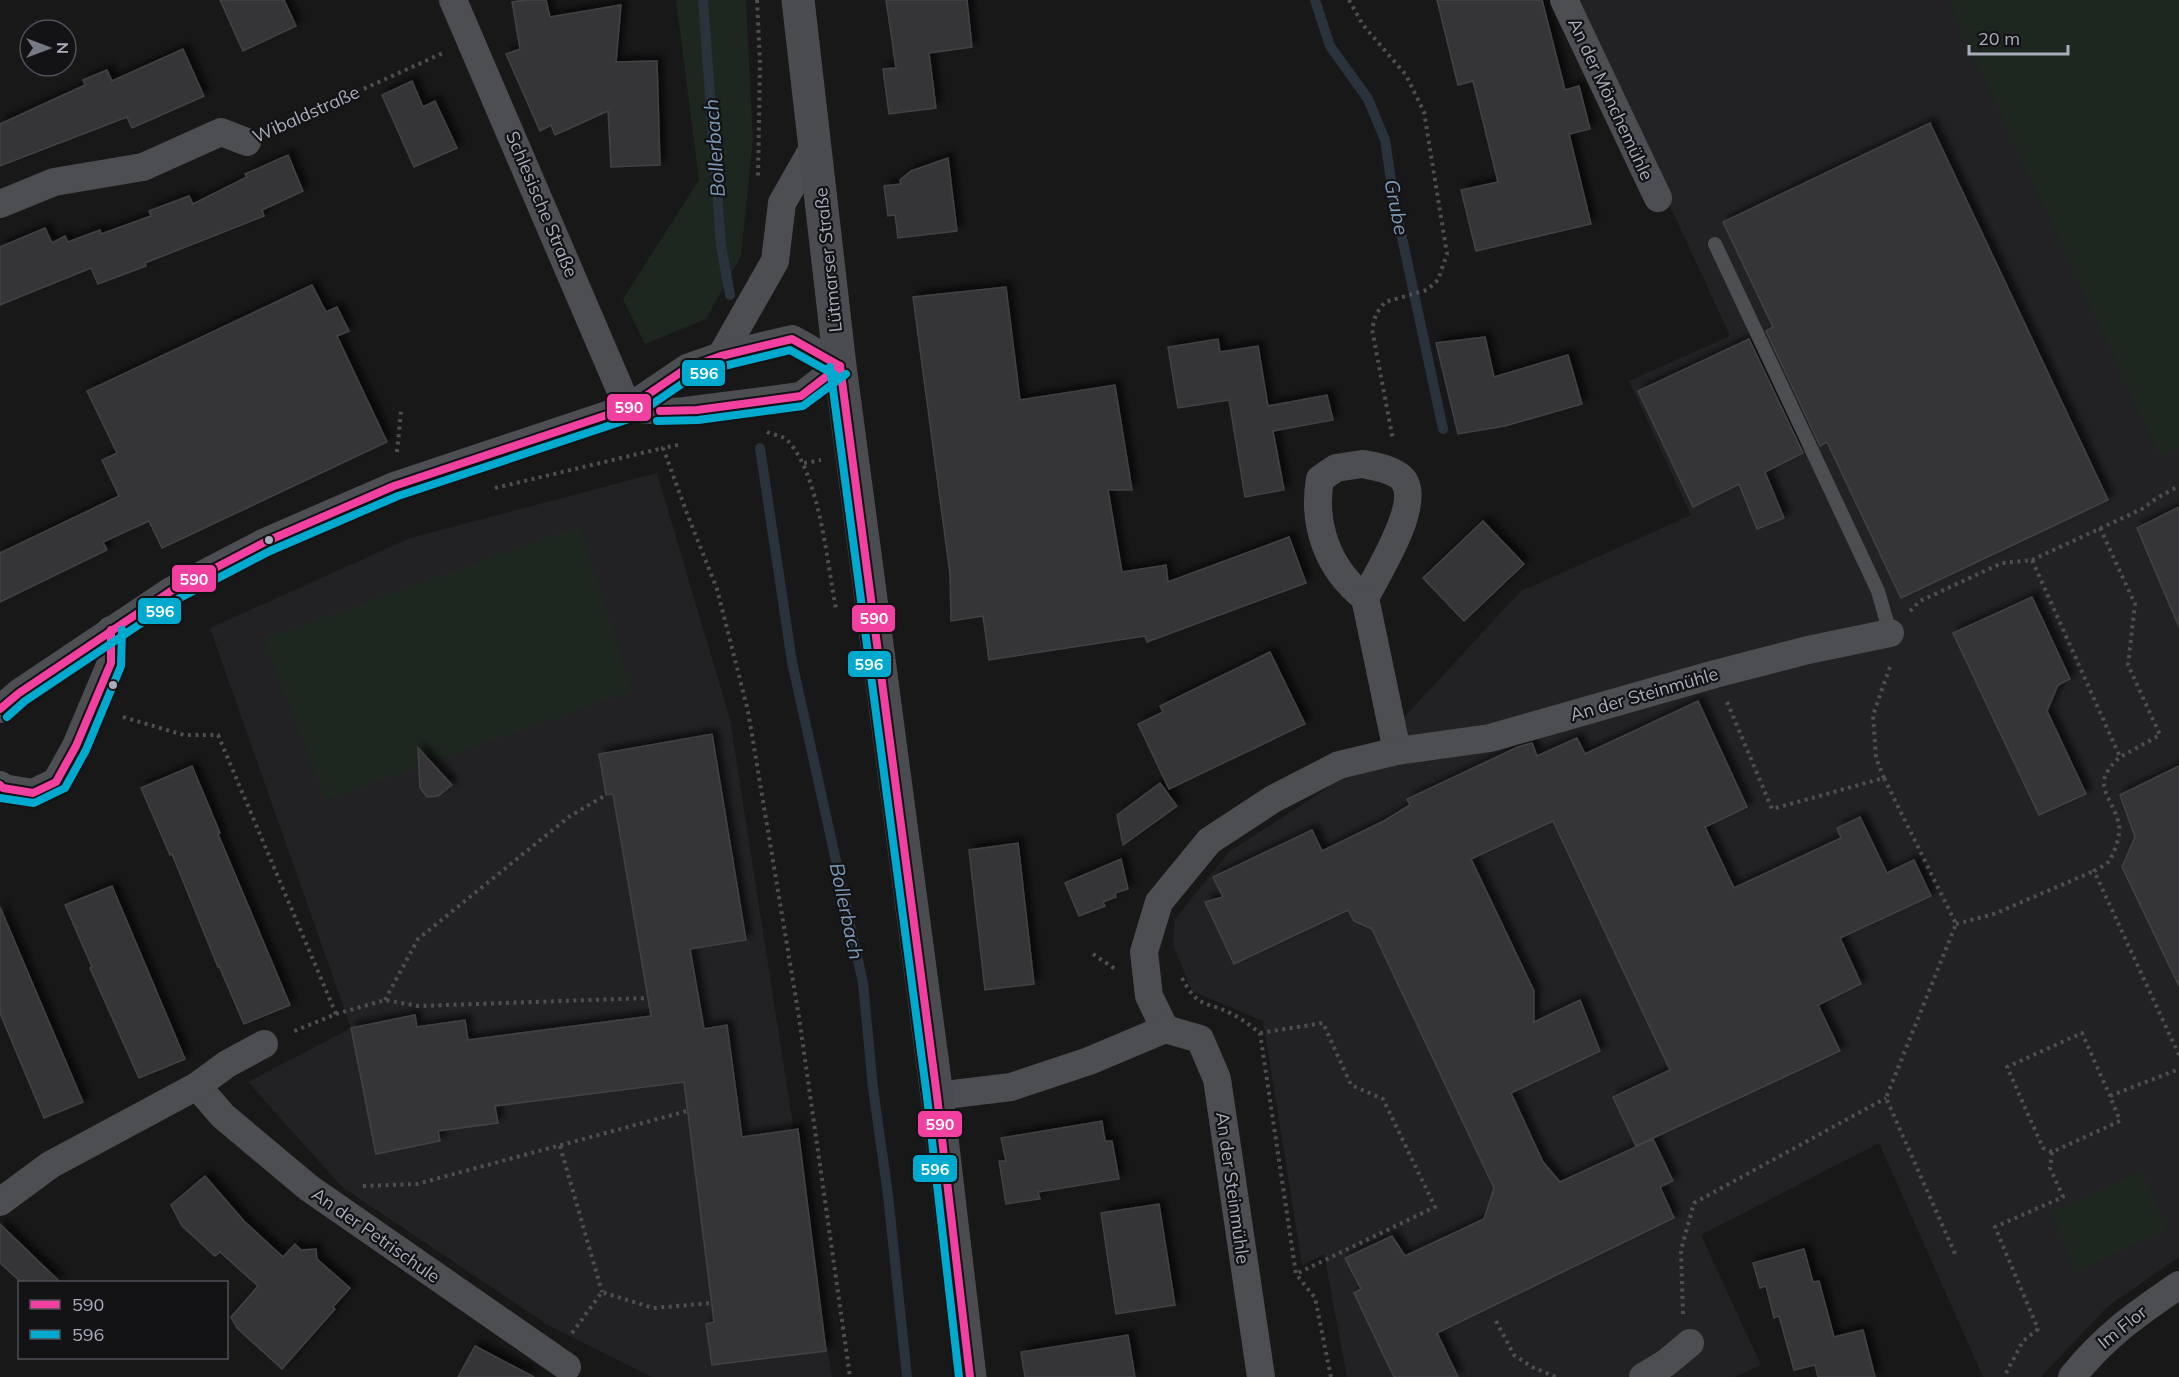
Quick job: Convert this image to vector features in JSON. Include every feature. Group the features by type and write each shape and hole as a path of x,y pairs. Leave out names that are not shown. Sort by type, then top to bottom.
{"main road":[{"name":"Lütmarser Straße","path":"798,0 840,366 937,1096 970,1377"}],"street":[{"name":"Schlesische Straße","path":"453,0 628,408"},
{"name":"An der Mönchemühle","path":"1564,0 1658,198"},
{"name":"Wibaldstraße","path":"0,204 54,182 143,167 221,132 247,142"},
{"path":"721,356 774,261 782,203 815,145"},
{"path":"0,709 19,693 171,591 265,542 394,486 628,408 687,368 721,356 792,339 840,366 801,396 677,412 628,408"},
{"path":"1365,598 1347,585 1323,541 1317,498 1320,479 1336,468 1362,464 1378,466 1400,475 1407,488 1407,507 1400,531 1365,598 1397,751"},
{"path":"0,785 3,788 33,793 56,782 76,746 111,663 111,630"},
{"name":"An der Steinmühle","path":"1261,1377 1217,1079 1200,1039 1165,1029 1149,996 1144,952 1159,903 1209,841 1273,799 1339,765 1397,751 1490,738 1808,650 1892,645"},
{"path":"937,1096 1011,1087 1089,1061 1165,1029"},
{"path":"0,1202 50,1165 197,1086 227,1064 264,1044"},
{"name":"An der Petrischule","path":"197,1086 223,1116 309,1188 560,1363"},
{"name":"Im Flor","path":"2072,1377 2095,1349 2132,1316 2179,1285"},
{"path":"1643,1377 1666,1363 1690,1343"}],"lane":[{"path":"1715,244 1878,591 1892,645"}],"path":[{"path":"757,0 760,63 758,188"},
{"path":"1350,0 1363,25 1406,75 1424,112 1447,254 1438,280 1427,290 1385,302 1376,314 1372,329 1400,475"},
{"name":"Wibaldstraße","path":"247,142 471,39"},
{"path":"394,486 400,411"},
{"path":"758,429 787,439 804,463"},
{"path":"485,490 684,444"},
{"path":"663,448 717,589 748,711 799,1017 850,1377"},
{"path":"1690,1343 1684,1327 1681,1250 1694,1203 1886,1098 1956,924 1876,759 1873,715 1892,645 1920,601 2002,563 2032,560 2142,509 2179,486"},
{"path":"1956,924 1994,914 2094,871 2109,862 2116,846 2120,826 2104,786 2108,768 2120,757 2160,735 2128,665 2135,604 2100,528"},
{"path":"2032,560 2120,757"},
{"path":"1715,674 1772,809 1884,778"},
{"path":"94,707 184,735 218,735 336,1014"},
{"path":"385,1000 418,939 570,816 606,795"},
{"path":"2094,871 2179,1055"},
{"path":"1093,954 1117,971"},
{"path":"1182,978 1191,995 1199,1001 1231,1013 1260,1034 1296,1274 1315,1298 1331,1377"},
{"path":"264,1044 336,1014 385,1000 418,1006 648,998"},
{"path":"1260,1034 1323,1023 1351,1085 1383,1099 1435,1207 1296,1274"},
{"path":"2082,1033 2110,1096 2120,1121 2052,1152 2043,1148 2007,1067 2082,1033"},
{"path":"2110,1096 2179,1069"},
{"path":"1886,1098 1956,1257"},
{"path":"309,1188 417,1184 687,1111"},
{"path":"560,1146 602,1292 560,1363"},
{"path":"2006,1373 2023,1341 2038,1329 1995,1227 2063,1197 2050,1168 2052,1152"},
{"path":"602,1292 653,1308 712,1303"},
{"path":"1496,1322 1514,1355 1532,1368 1556,1377"}],"shaded area":[{"path":"676,0 746,0 753,140 741,256 706,319 645,344 623,299 699,180"},
{"path":"1575,0 1948,0 2179,449 2179,1257 2107,1307 2041,1377 1983,1377 1879,1143 1701,1235 1761,1365 1735,1377 1347,1377 1324,1254 1302,1265 1263,1021 1192,991 1173,945 1175,919 1230,851 1345,777 1368,756 1521,591 1691,515 1629,381 1730,336"},
{"path":"1948,0 2179,0 2179,449 2161,458"},
{"path":"657,473 730,719 832,1377 652,1377 548,1325 342,1187 248,1082 351,1028 210,628 410,538"},
{"path":"579,526 632,691 326,800 264,639"},
{"path":"2142,1171 2167,1230 2076,1272 2052,1212"}],"building":[{"path":"220,0 284,0 296,26 243,51"},
{"path":"546,0 550,17 621,5 616,62 657,61 660,165 611,167 608,111 555,135 551,125 540,131 506,54 520,49 512,2"},
{"path":"886,0 967,0 972,47 929,53 936,108 889,114 883,69 896,68"},
{"path":"1437,0 1542,0 1565,90 1579,86 1590,129 1569,134 1591,224 1476,251 1461,190 1498,182 1473,81 1458,85"},
{"path":"183,49 204,96 132,128 127,117 0,166 0,124 85,85 83,80 107,70 112,81"},
{"path":"412,81 423,107 435,101 457,148 414,167 382,95"},
{"path":"1930,123 2108,500 1901,598 1827,442 1820,446 1766,331 1773,327 1723,222"},
{"path":"288,155 303,191 262,210 264,216 98,284 91,268 0,305 0,247 45,228 52,243 65,236 68,242 100,230 101,234 151,216 149,211 189,196 193,204 247,177 245,174"},
{"path":"948,158 957,231 898,238 895,215 888,216 884,186 901,184 900,180 911,171"},
{"path":"312,285 326,312 337,307 349,331 337,336 387,442 162,548 149,521 103,542 107,550 0,602 0,553 119,496 102,460 117,453 87,391"},
{"path":"1006,287 1020,400 1115,385 1132,490 1108,490 1122,572 1166,565 1168,582 1289,537 1306,583 1147,642 1145,636 989,660 983,616 951,621 950,574 913,297"},
{"path":"1485,337 1494,377 1568,355 1582,404 1505,426 1458,434 1436,343"},
{"path":"1218,339 1220,352 1258,346 1268,406 1327,395 1333,420 1273,431 1284,490 1245,497 1229,400 1178,408 1168,347"},
{"path":"1749,339 1803,453 1765,472 1784,518 1757,529 1739,484 1693,507 1638,391"},
{"path":"2179,507 2179,627 2137,528"},
{"path":"1483,521 1524,564 1464,621 1423,578"},
{"path":"2032,597 2070,679 2058,685 2047,711 2086,794 2039,815 1953,633"},
{"path":"1270,652 1305,724 1169,789 1138,724 1163,712 1160,706"},
{"path":"1698,701 1747,807 1705,827 1734,888 1841,838 1837,828 1860,817 1887,873 1914,860 1931,896 1840,938 1861,984 1818,1005 1840,1051 1636,1146 1613,1097 1670,1070 1553,821 1471,859 1534,991 1534,1022 1580,1000 1600,1051 1511,1093 1543,1162 1560,1182 1653,1139 1673,1181 1660,1187 1674,1218 1437,1333 1458,1377 1394,1377 1354,1293 1361,1289 1345,1258 1392,1236 1405,1256 1484,1219 1494,1188 1372,929 1354,921 1348,910 1234,964 1205,902 1223,897 1213,877 1312,830 1322,851 1384,821 1410,805 1407,799 1518,747 1532,743 1537,756 1577,738 1585,754"},
{"path":"712,734 746,940 690,949 704,1029 727,1025 742,1137 798,1129 826,1351 712,1365 706,1324 714,1322 684,1082 495,1106 498,1123 438,1131 440,1141 376,1154 351,1028 415,1015 417,1027 465,1020 468,1040 651,1016 613,794 606,795 599,754"},
{"path":"418,748 452,785 438,796 427,797 420,788"},
{"path":"192,766 290,1005 244,1024 172,854 170,855 141,788"},
{"path":"2179,766 2179,986 2122,867 2135,837 2120,795"},
{"path":"1160,783 1177,806 1123,845 1117,815"},
{"path":"1018,843 1034,984 985,990 969,850"},
{"path":"1121,859 1128,889 1115,893 1116,897 1103,902 1105,906 1079,916 1065,883"},
{"path":"112,886 185,1059 139,1078 65,905"},
{"path":"0,907 83,1102 44,1118 0,1013"},
{"path":"1102,1121 1105,1141 1112,1141 1119,1179 1038,1192 1040,1199 1006,1204 999,1161 1006,1161 1001,1138"},
{"path":"205,1176 244,1221 283,1257 295,1244 301,1250 316,1249 317,1259 350,1288 333,1307 335,1309 282,1369 237,1328 231,1317 258,1286 220,1252 215,1256 182,1226 171,1205"},
{"path":"1159,1204 1175,1305 1116,1314 1101,1213"},
{"path":"0,1224 59,1281 20,1281 0,1263"},
{"path":"1804,1249 1813,1282 1819,1281 1834,1337 1863,1330 1875,1377 1818,1377 1815,1365 1794,1370 1779,1316 1774,1318 1766,1286 1760,1288 1753,1263"},
{"path":"1128,1335 1135,1377 1025,1377 1021,1352"},
{"path":"475,1346 534,1377 458,1377"}],"waterway":[{"name":"Bollerbach","path":"703,0 721,246 730,295"},
{"name":"Grube","path":"1315,0 1330,46 1368,99 1385,140 1394,200 1443,429"},
{"name":"Bollerbach","path":"760,448 792,662 863,983 907,1377"}],"transit line":[{"name":"590","path":"0,709 19,693 171,591 265,542 394,486 628,408 687,368 721,356 792,339 840,366"},
{"name":"596","path":"7,717 25,701 176,600 270,551 398,496 632,418 692,377 724,366 790,350 835,375"},
{"name":"590","path":"840,366 937,1096 970,1377"},
{"name":"590","path":"660,411 697,410 801,396 840,366"},
{"name":"596","path":"830,367 927,1097 959,1377"},
{"name":"596","path":"657,421 698,420 803,406 846,374"},
{"name":"590","path":"0,785 3,788 33,793 56,782 76,746 111,663 111,630"},
{"name":"596","path":"0,798 34,803 65,788 86,750 121,666 122,630"}]}
